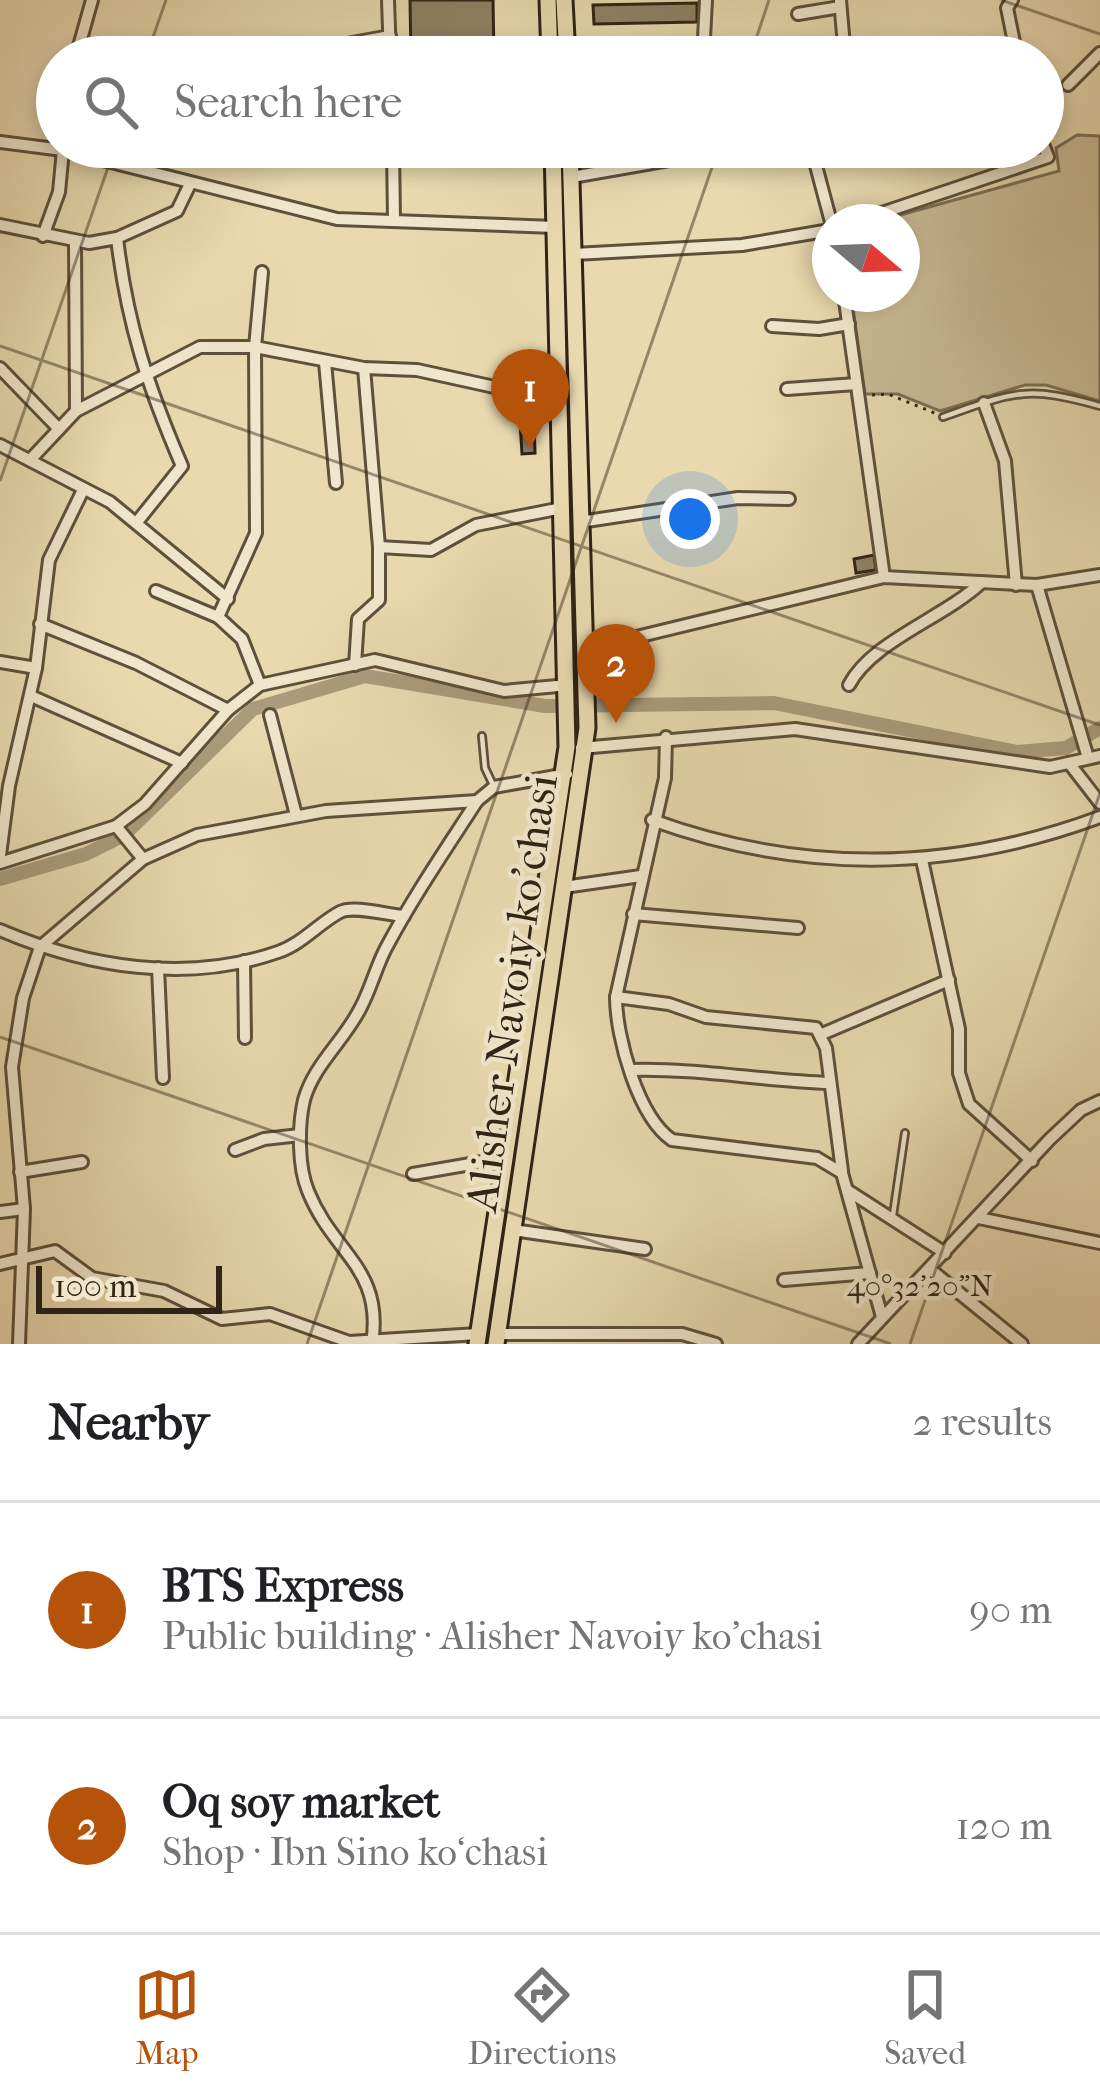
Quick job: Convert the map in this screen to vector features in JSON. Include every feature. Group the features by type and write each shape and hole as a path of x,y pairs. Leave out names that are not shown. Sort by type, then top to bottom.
{"main road":[{"path":"548,0 549,36"},
{"path":"564,0 566,36"},
{"name":"Alisher Navoiy ko'chasi","path":"496,1339 564,887 572,775 567,747 554,168"},
{"name":"Alisher Navoiy ko'chasi","path":"477,1339 572,775 585,749 587,728 572,168"}],"street":[{"path":"82,36 92,0"},
{"path":"388,0 390,36"},
{"path":"704,36 706,0"},
{"path":"1012,0 1007,8 1013,36"},
{"path":"798,14 840,4 842,36"},
{"path":"1068,85 1100,53"},
{"path":"0,142 36,147"},
{"path":"43,236 59,192 59,168"},
{"path":"128,168 337,219 555,227"},
{"path":"393,168 394,220"},
{"path":"572,177 623,168"},
{"path":"816,168 825,204"},
{"path":"909,204 1016,168"},
{"path":"0,225 75,242 117,238 178,211 190,184"},
{"path":"574,254 742,245 812,230"},
{"path":"117,238 125,304 142,373 182,466 136,522"},
{"path":"75,242 76,411"},
{"path":"218,617 256,533 255,347 262,272"},
{"path":"847,312 884,577"},
{"path":"772,326 819,329 849,324"},
{"path":"29,460 76,411 200,347 255,347 364,368 417,370 499,388 559,387"},
{"path":"325,362 336,483"},
{"path":"0,368 59,429"},
{"path":"355,665 358,619 379,600 364,368"},
{"path":"787,389 857,390"},
{"path":"984,403 1005,461 1016,585"},
{"path":"0,445 136,522 228,599"},
{"path":"82,490 50,560 37,668 9,786 0,859 116,826 145,804 227,710 260,685 375,660 503,691 569,688"},
{"path":"580,522 738,498 789,499"},
{"path":"379,548 430,550 446,546 476,524 562,508"},
{"path":"587,649 884,577 1037,585 1100,575"},
{"path":"849,685 866,660 953,609 982,582"},
{"path":"567,747 795,729 1051,767 1094,755 1076,725 1037,585"},
{"path":"156,591 218,617 242,639 260,685"},
{"path":"40,624 136,663 227,710"},
{"path":"0,662 37,668"},
{"path":"32,696 182,763"},
{"path":"269,715 296,815"},
{"path":"666,737 665,778 616,997 616,1025 631,1070 660,1132 672,1140 691,1147 817,1158 842,1173"},
{"path":"1069,763 1100,803"},
{"path":"373,1340 376,1302 366,1275 332,1234 306,1188 300,1135 304,1100 317,1070 360,1010 404,916 477,800 494,787 572,775"},
{"path":"19,1344 24,1209 12,1067 23,998 40,947 143,859 197,835 296,815 477,800"},
{"path":"652,820 719,844 778,854 922,860 1027,844 1100,817"},
{"path":"116,826 143,859"},
{"path":"922,860 950,980 959,1029 959,1073 969,1104 1032,1161"},
{"path":"564,887 640,877"},
{"path":"0,930 72,958 158,968 244,961 283,951 344,910 404,916"},
{"path":"633,914 798,928"},
{"path":"244,961 245,1037"},
{"path":"158,968 163,1078"},
{"path":"616,997 669,1004 706,1017 806,1026 822,1034 950,980"},
{"path":"822,1034 842,1173 882,1317"},
{"path":"631,1070 685,1068 750,1081 830,1083"},
{"path":"858,1344 1081,1110 1100,1101"},
{"path":"235,1150 265,1139 300,1135"},
{"path":"412,1174 505,1158"},
{"path":"20,1172 82,1162"},
{"path":"847,1190 893,1215 945,1253"},
{"path":"0,1212 24,1209"},
{"path":"979,1218 1100,1243"},
{"path":"513,1230 645,1249"},
{"path":"0,1264 55,1251 92,1278 178,1295 222,1319 270,1314 334,1340 477,1339"},
{"path":"931,1270 1022,1344"},
{"path":"784,1280 870,1273"},
{"path":"496,1339 682,1334 716,1344"}],"lane":[{"path":"943,417 1043,390 1100,406"},
{"path":"482,736 485,768 494,787"},
{"path":"893,1215 905,1133"}],"path":[{"path":"857,390 888,394 943,417"}],"shaded area":[{"path":"1077,135 1100,136 1100,401 1046,385 1025,385 940,411 898,394 865,394 854,312 920,312 920,210 1064,168 1064,143"}],"building":[{"path":"410,0 493,0 494,36 411,36"},
{"path":"697,3 697,22 594,24 593,5"},
{"path":"534,421 535,453 522,454 520,422"},
{"path":"874,555 876,570 856,573 854,559"}],"waterway":[{"path":"0,879 86,854 124,835 253,709 365,676 545,706 774,703 1017,752 1066,748 1100,728"}],"place":[{"name":"BTS Express","path":"530,448"},
{"name":"Oq soy market","path":"616,723"}]}
